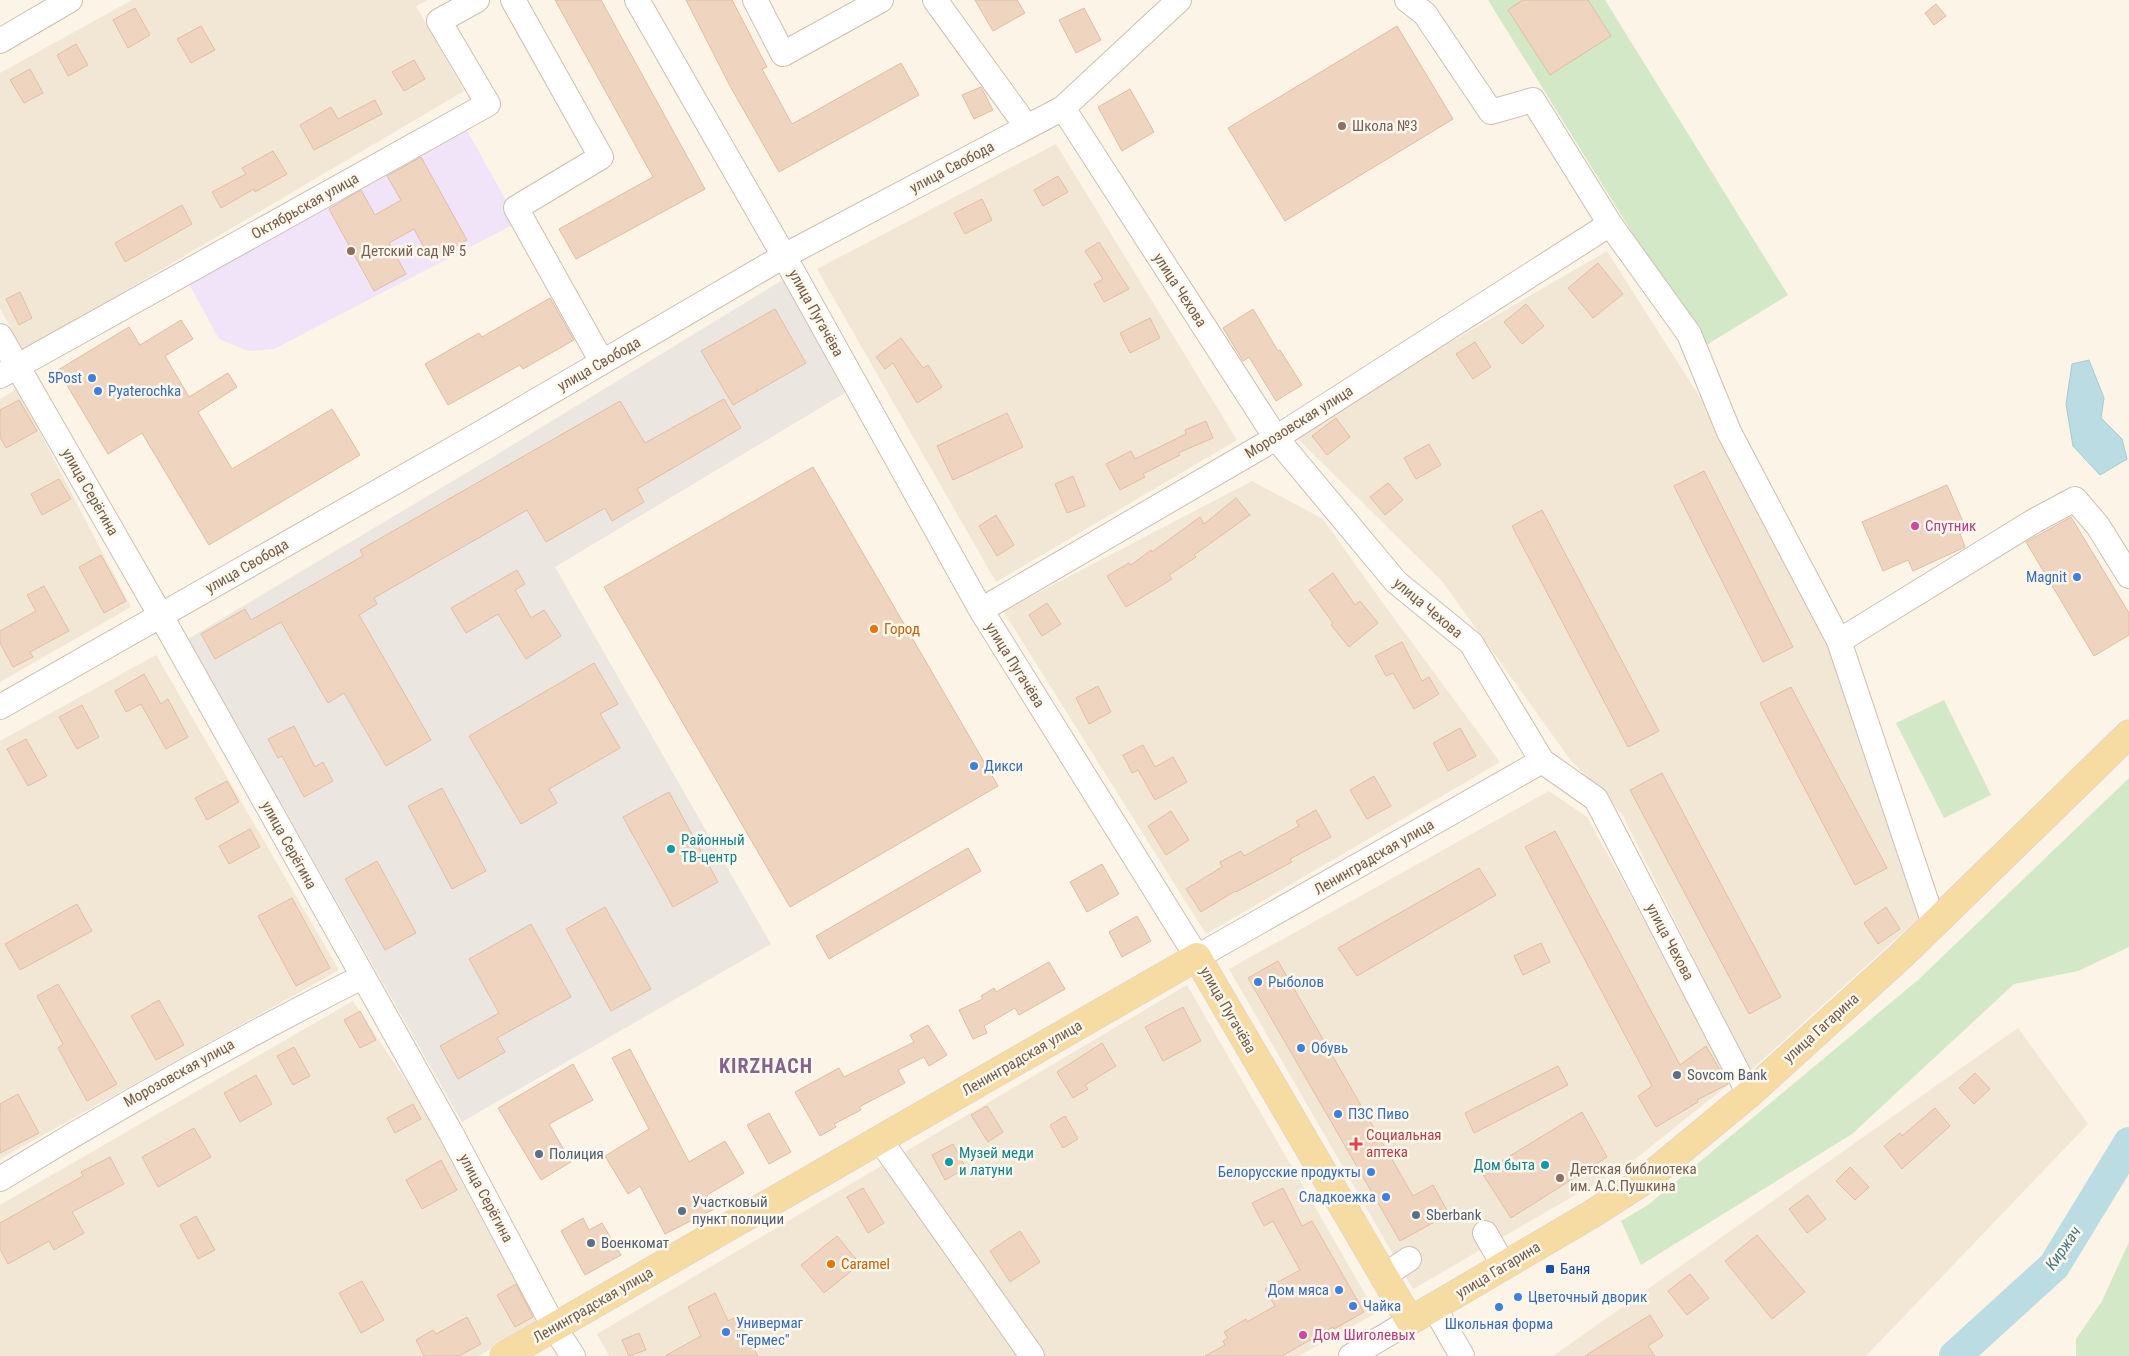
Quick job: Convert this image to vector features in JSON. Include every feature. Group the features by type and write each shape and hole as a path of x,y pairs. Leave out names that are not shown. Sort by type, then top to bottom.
{"main road":[{"name":"улица Гагарина","path":"1410,1321 1592,1214 1645,1180 1749,1094 1934,924 2129,734"},
{"name":"Ленинградская улица","path":"504,1356 1197,957"},
{"name":"улица Пугачёва","path":"1197,957 1410,1321"}],"street":[{"path":"0,41 70,0"},
{"name":"Октябрьская улица","path":"9,371 488,104 439,21 477,0"},
{"path":"513,0 601,158 516,208 602,362"},
{"name":"улица Пугачёва","path":"637,0 784,256 981,610 1197,957"},
{"path":"754,0 783,54 881,0"},
{"path":"936,0 1027,127"},
{"name":"улица Свобода","path":"0,707 784,256 1063,108 1179,0"},
{"path":"1407,0 1425,14 1491,112 1533,100 1610,224 1688,334 1728,432 1839,641 1934,924"},
{"name":"улица Чехова","path":"1063,108 1276,438 1396,582 1471,644 1542,761 1596,799 1749,1094"},
{"name":"Морозовская улица","path":"981,610 1276,438 1610,224"},
{"name":"улица Серёгина","path":"0,336 9,371 161,616 451,1133 554,1327 573,1356"},
{"path":"1839,641 2034,521 2074,499 2098,526 2129,576"},
{"name":"Ленинградская улица","path":"1197,957 1542,761"},
{"name":"Морозовская улица","path":"0,1179 127,1102 256,1030 362,977"},
{"path":"880,1140 1032,1356"},
{"path":"1485,1233 1504,1266"},
{"path":"1384,1276 1409,1259"},
{"path":"1434,1307 1462,1356"},
{"name":"улица Гагарина","path":"1350,1356 1410,1321"}],"shaded area":[{"path":"132,0 428,0 416,6 464,91 23,351 0,308 0,73"},
{"name":"Детский сад № 5","path":"465,127 518,222 274,349 248,351 219,339 187,280"},
{"path":"1056,144 1237,440 996,582 817,269"},
{"path":"1607,251 1706,407 1828,648 1919,918 1750,1071 1622,814 1569,758 1442,581 1293,434"},
{"path":"784,279 845,393 555,567 771,944 462,1122 188,639 493,457"},
{"path":"17,389 131,607 0,682 0,399"},
{"path":"1252,481 1323,519 1500,762 1206,934 1003,611"},
{"path":"156,655 339,970 0,1159 0,741"},
{"path":"1549,791 1587,817 1733,1081 1629,1164 1413,1289 1229,969"},
{"path":"1187,985 1376,1313 1299,1356 609,1356 597,1334"},
{"path":"353,1001 428,1114 540,1319 479,1356 0,1356 0,1205"},
{"path":"2018,1028 2088,1124 1866,1356 1553,1356"}],"green space":[{"path":"1488,0 1605,0 1788,295 1703,347"},
{"path":"1944,700 1991,795 1944,818 1896,723"},
{"path":"2129,778 2129,947 2078,971 2014,984 1852,1134 1641,1265 1621,1221 1648,1205 1918,980"},
{"path":"2129,1242 2129,1356 2076,1356 2076,1339 2102,1301"}],"water":[{"path":"2089,360 2104,398 2101,418 2122,439 2127,459 2100,475 2073,446 2066,404 2072,364"}],"building":[{"path":"555,0 601,0 705,189 576,259 559,229 653,177"},
{"path":"686,0 732,0 767,67 762,69 792,124 901,63 919,95 779,172 730,86"},
{"path":"975,0 1017,0 1025,13 993,31"},
{"path":"1523,0 1588,0 1611,36 1550,75 1508,10"},
{"path":"1936,4 1946,16 1934,25 1925,13"},
{"path":"135,8 150,35 128,48 113,20"},
{"path":"1084,8 1101,40 1076,53 1059,20"},
{"path":"201,26 215,50 191,63 177,39"},
{"path":"1397,26 1453,119 1285,221 1228,128"},
{"path":"76,44 88,65 68,76 57,55"},
{"path":"414,60 425,79 404,91 392,72"},
{"path":"30,69 43,93 24,103 10,80"},
{"path":"981,87 993,110 974,119 962,95"},
{"path":"1130,89 1154,132 1122,151 1098,107"},
{"path":"375,100 382,114 314,150 300,125 331,107 338,119"},
{"path":"273,151 287,174 255,192 254,189 221,208 212,192 246,174 242,168"},
{"path":"421,157 467,240 431,260 414,229 389,243 406,274 374,291 329,209 361,190 375,215 401,200 387,176"},
{"path":"1058,176 1068,192 1043,206 1034,190"},
{"path":"982,199 992,220 965,234 954,213"},
{"path":"182,205 192,224 125,262 115,243"},
{"path":"1099,242 1129,289 1104,302 1094,284 1103,279 1085,251"},
{"path":"1598,263 1623,294 1593,318 1568,288"},
{"path":"20,292 32,318 19,325 6,299"},
{"path":"550,298 574,340 523,369 520,365 448,405 425,364 479,333 482,337"},
{"path":"1526,304 1544,326 1522,344 1504,322"},
{"path":"775,309 806,363 733,405 701,351"},
{"path":"1253,309 1278,351 1280,350 1302,385 1276,401 1249,357 1243,361 1223,328"},
{"path":"1150,318 1160,338 1130,353 1120,333"},
{"path":"181,320 193,339 165,356 189,397 228,373 237,387 198,412 232,469 332,409 360,455 209,545 142,433 108,454 58,370 129,327 140,345"},
{"path":"901,338 923,368 928,365 942,387 917,403 893,363 885,369 876,357"},
{"path":"1475,342 1491,367 1473,379 1456,354"},
{"path":"724,399 741,428 637,489 644,502 612,521 605,508 546,542 527,510 374,598 377,604 359,615 431,740 386,766 344,693 328,703 281,622 215,659 201,634 245,609 251,620 363,556 360,550 620,401 645,443"},
{"path":"19,400 37,431 6,448 0,437 0,410"},
{"path":"1007,413 1023,447 953,480 937,446"},
{"path":"1336,418 1350,437 1327,455 1312,436"},
{"path":"1206,421 1213,438 1178,453 1180,455 1143,474 1145,477 1120,490 1106,464 1131,451 1135,459 1186,434 1185,430"},
{"path":"1429,444 1441,465 1416,479 1404,458"},
{"path":"813,467 998,786 790,907 604,587"},
{"path":"1704,471 1793,647 1763,662 1674,486"},
{"path":"1073,476 1085,506 1067,513 1055,484"},
{"path":"59,479 71,499 42,515 31,494"},
{"path":"1388,483 1403,500 1385,515 1370,497"},
{"name":"Спутник","path":"1947,485 1967,531 1960,534 1965,547 1913,571 1908,560 1883,571 1862,522"},
{"path":"1236,498 1250,515 1194,555 1196,557 1169,575 1172,579 1126,607 1107,576 1129,563 1131,565 1151,550 1152,552 1200,517 1204,524"},
{"path":"1542,510 1659,731 1628,747 1512,526"},
{"path":"996,515 1014,545 997,556 979,526"},
{"name":"Magnit","path":"2071,517 2129,613 2129,635 2094,656 2026,542"},
{"path":"101,555 126,601 104,613 79,567"},
{"path":"517,570 525,584 515,590 531,618 544,610 561,636 526,659 498,614 466,633 451,608"},
{"path":"1333,573 1355,605 1360,601 1378,623 1349,647 1331,625 1333,623 1309,590"},
{"path":"44,586 69,631 30,652 33,657 13,667 0,643 0,631 36,611 27,595"},
{"path":"1047,603 1061,624 1042,636 1029,615"},
{"path":"1402,642 1422,681 1429,677 1439,694 1414,709 1393,673 1386,676 1375,656"},
{"path":"594,663 618,704 600,714 620,748 549,789 557,803 521,824 469,736"},
{"path":"144,674 161,704 168,699 188,737 166,749 141,704 126,712 115,691"},
{"path":"1098,686 1111,712 1089,724 1076,698"},
{"path":"1791,687 1887,868 1855,885 1760,703"},
{"path":"82,705 99,737 77,749 59,717"},
{"path":"294,726 315,767 323,762 333,781 304,797 282,756 278,758 268,739"},
{"path":"1460,728 1476,756 1448,771 1433,743"},
{"path":"26,739 47,776 28,786 7,749"},
{"path":"1143,745 1155,767 1173,757 1187,782 1155,800 1138,770 1132,773 1123,755"},
{"path":"1662,773 1781,997 1749,1014 1630,790"},
{"path":"1374,776 1391,806 1367,819 1350,790"},
{"path":"227,781 239,802 207,820 195,798"},
{"path":"442,788 486,871 452,889 408,806"},
{"name":"Районный ТВ-центр","path":"669,792 718,882 673,907 623,817"},
{"path":"1316,810 1331,837 1290,859 1292,862 1235,891 1201,912 1186,889 1222,867 1220,862 1241,851 1244,856 1299,826 1296,821"},
{"path":"1171,811 1189,840 1166,855 1148,826"},
{"path":"250,829 260,847 229,864 219,846"},
{"path":"1555,831 1680,1065 1706,1046 1728,1084 1697,1100 1698,1102 1656,1127 1638,1096 1652,1086 1525,847"},
{"path":"968,848 981,871 829,959 816,936"},
{"path":"377,861 416,933 385,950 345,879"},
{"path":"1102,864 1119,894 1087,912 1070,882"},
{"path":"1479,868 1496,895 1357,976 1338,948"},
{"path":"292,898 330,968 296,986 258,916"},
{"path":"77,904 92,931 20,970 5,944"},
{"path":"605,907 651,989 611,1011 566,929"},
{"path":"1886,907 1900,929 1878,944 1864,923"},
{"path":"1137,916 1151,941 1122,957 1109,932"},
{"path":"531,924 571,997 497,1038 505,1052 458,1079 440,1046 499,1013 469,959"},
{"path":"1541,943 1550,962 1523,975 1514,956"},
{"path":"1278,961 1413,1196 1433,1185 1449,1214 1400,1241 1248,978"},
{"path":"1049,962 1065,989 1019,1015 1015,1008 984,1026 987,1033 973,1039 959,1010 983,999 981,996 994,988 996,992"},
{"path":"58,984 117,1084 87,1101 58,1048 63,1044 37,996"},
{"path":"159,1000 184,1045 156,1060 131,1016"},
{"path":"1183,1007 1201,1041 1163,1061 1145,1027"},
{"path":"360,1011 376,1040 360,1048 344,1020"},
{"path":"928,1025 947,1055 929,1066 924,1057 898,1070 905,1083 859,1107 861,1110 834,1124 836,1127 820,1136 795,1092 839,1068 844,1077 914,1042 910,1035"},
{"path":"1102,1043 1116,1066 1085,1085 1088,1089 1073,1098 1057,1072"},
{"path":"294,1047 310,1076 293,1085 277,1056"},
{"path":"630,1049 689,1162 725,1141 744,1173 707,1195 714,1209 665,1234 640,1186 628,1194 605,1156 649,1129 612,1058"},
{"path":"573,1064 593,1100 549,1124 571,1162 541,1180 498,1108"},
{"path":"1558,1066 1568,1085 1474,1133 1465,1113"},
{"path":"1975,1073 1990,1089 1974,1104 1959,1088"},
{"path":"256,1075 272,1104 240,1122 224,1093"},
{"path":"18,1094 39,1133 0,1153 0,1104"},
{"path":"413,1104 421,1119 395,1133 387,1118"},
{"path":"987,1106 1003,1132 988,1142 971,1115"},
{"path":"1935,1108 1950,1126 1902,1169 1884,1146 1900,1133 1902,1136"},
{"name":"Дом быта","path":"1582,1112 1607,1157 1511,1218 1482,1173"},
{"path":"769,1113 791,1152 769,1164 747,1125"},
{"path":"1065,1116 1078,1139 1063,1148 1050,1125"},
{"path":"194,1128 211,1157 158,1187 142,1157"},
{"name":"Музей меди и латуни","path":"953,1144 966,1168 945,1180 932,1155"},
{"path":"110,1157 124,1184 72,1212 84,1233 54,1250 49,1241 8,1264 0,1249 0,1223 83,1176 81,1172"},
{"path":"441,1160 457,1190 422,1209 406,1180"},
{"path":"1850,1167 1869,1187 1855,1200 1836,1181"},
{"path":"863,1188 884,1223 868,1233 847,1197"},
{"path":"1283,1188 1302,1226 1312,1221 1364,1312 1282,1356 1205,1356 1225,1345 1223,1341 1228,1338 1224,1332 1246,1319 1247,1322 1275,1306 1265,1289 1300,1270 1273,1221 1264,1226 1252,1203"},
{"path":"1808,1195 1826,1219 1807,1233 1789,1209"},
{"path":"196,1216 215,1250 198,1259 180,1225"},
{"name":"Военкомат","path":"583,1218 589,1230 602,1223 621,1255 585,1275 561,1231"},
{"path":"1020,1231 1040,1262 1010,1282 990,1251"},
{"path":"1757,1235 1805,1292 1772,1319 1725,1261"},
{"name":"Caramel","path":"837,1236 860,1264 824,1293 801,1265"},
{"path":"1690,1274 1709,1298 1687,1315 1668,1291"},
{"path":"362,1281 384,1320 361,1333 339,1293"},
{"path":"516,1284 533,1317 515,1327 497,1295"},
{"name":"Универмаг \"Гермес\"","path":"715,1293 728,1321 736,1317 758,1356 665,1356 701,1336 688,1307"},
{"path":"1650,1315 1663,1336 1648,1346 1655,1356 1585,1356"},
{"path":"467,1317 481,1344 459,1356 424,1356 416,1340 433,1330 436,1334"},
{"path":"639,1333 646,1350 629,1356 622,1340"}],"waterway":[{"name":"Киржач","path":"1955,1356 2054,1266 2129,1143"}],"place":[{"name":"Школа №3","path":"1342,126"},
{"name":"Детский сад № 5","path":"351,251"},
{"name":"5Post","path":"92,378"},
{"name":"Pyaterochka","path":"98,391"},
{"name":"Спутник","path":"1915,526"},
{"name":"Magnit","path":"2077,577"},
{"name":"Город","path":"874,629"},
{"name":"Дикси","path":"974,766"},
{"name":"Районный ТВ-центр","path":"671,849"},
{"name":"Рыболов","path":"1258,982"},
{"name":"Обувь","path":"1301,1048"},
{"name":"Sovcom Bank","path":"1677,1075"},
{"name":"ПЗС Пиво","path":"1338,1114"},
{"name":"Социальная аптека","path":"1356,1144"},
{"name":"Полиция","path":"539,1154"},
{"name":"Музей меди и латуни","path":"949,1162"},
{"name":"Дом быта","path":"1545,1165"},
{"name":"Белорусские продукты","path":"1371,1172"},
{"name":"Детская библиотека им. А.С.Пушкина","path":"1560,1178"},
{"name":"Сладкоежка","path":"1386,1197"},
{"name":"Участковый пункт полиции","path":"682,1211"},
{"name":"Sberbank","path":"1416,1215"},
{"name":"Военкомат","path":"591,1243"},
{"name":"Caramel","path":"831,1264"},
{"name":"Баня","path":"1550,1269"},
{"name":"Дом мяса","path":"1339,1290"},
{"name":"Цветочный дворик","path":"1518,1297"},
{"name":"Чайка","path":"1353,1306"},
{"name":"Школьная форма","path":"1499,1307"},
{"name":"Универмаг \"Гермес\"","path":"726,1332"},
{"name":"Дом Шиголевых","path":"1303,1335"}],"district":[{"name":"KIRZHACH","path":"766,1066"}]}
